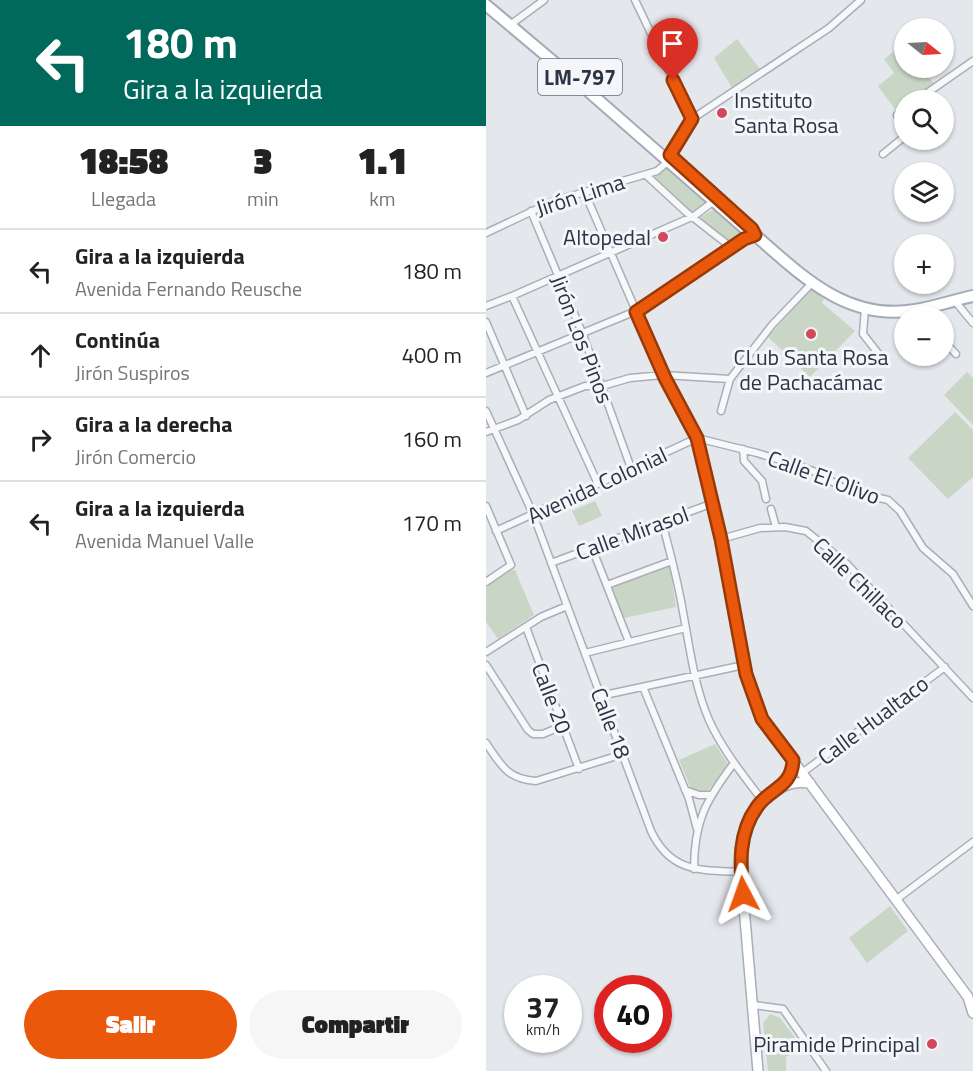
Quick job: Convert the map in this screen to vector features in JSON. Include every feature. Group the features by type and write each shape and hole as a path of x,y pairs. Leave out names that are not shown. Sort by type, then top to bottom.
{"main road":[{"name":"LM-797","path":"490,0 512,24"},
{"name":"LM-797","path":"486,5 512,24 668,157 749,232 812,283 847,303 894,312"},
{"name":"LM-797","path":"937,306 973,296"}],"street":[{"path":"512,24 544,0"},
{"path":"635,0 692,119 829,28 861,0"},
{"path":"931,90 973,61"},
{"name":"Jirón Lima","path":"486,233 531,211 584,191 646,175 662,167 692,119"},
{"path":"883,154 894,144"},
{"path":"646,175 732,248"},
{"path":"584,191 663,375 697,438 721,539 744,665 762,719 968,997 973,1013"},
{"path":"486,306 693,217 716,200"},
{"name":"Jirón Los Pinos","path":"531,211 583,335 632,468"},
{"path":"486,374 636,312 755,235"},
{"path":"722,411 730,379 772,325 812,283"},
{"path":"513,296 598,484"},
{"path":"954,300 973,323"},
{"path":"866,307 863,334 881,357"},
{"path":"486,322 526,416"},
{"path":"486,432 526,416 549,400 585,386 602,386 630,378 663,375 730,379"},
{"name":"Calle 18","path":"486,411 533,514 659,847 669,857 694,868 741,872"},
{"name":"Calle El Olivo","path":"697,438 743,449 813,471 840,487 880,497 894,504 923,548 952,574 973,606"},
{"name":"Avenida Colonial","path":"496,531 697,438"},
{"path":"743,449 744,460 762,481 766,499"},
{"name":"Calle Mirasol","path":"551,563 713,503"},
{"path":"486,506 511,565 486,582"},
{"path":"771,509 776,527"},
{"path":"662,522 686,628 694,676 709,721 734,763 762,800"},
{"name":"Calle Chillaco","path":"721,539 760,528 784,527 806,531 847,564 973,698"},
{"path":"592,548 629,642"},
{"path":"607,585 672,561"},
{"path":"486,652 541,617 567,606"},
{"name":"Calle 20","path":"526,627 579,769"},
{"path":"585,653 686,628"},
{"path":"486,665 532,734 543,734 562,726"},
{"path":"600,696 744,665"},
{"name":"Calle Hualtaco","path":"802,773 945,668"},
{"path":"643,687 694,812 697,829"},
{"path":"486,743 505,770 525,780 536,781 623,754"},
{"path":"782,786 790,773 793,760"},
{"path":"694,868 697,829 711,795 734,763"},
{"path":"758,1071 741,872 744,832 762,800 782,786 797,782 810,783"},
{"path":"685,789 699,795 711,795"},
{"path":"897,899 973,842"},
{"path":"754,1005 783,1009 826,1071"}],"green space":[{"path":"737,39 760,69 732,88 714,58"},
{"path":"894,52 894,73 884,59"},
{"path":"894,73 894,78 930,78 935,85 928,90 894,90 894,108 878,86"},
{"path":"669,167 706,200 706,204 695,213 691,214 649,177 656,176"},
{"path":"716,208 748,234 731,247 697,219"},
{"name":"CLub Santa Rosa de Pachacámac","path":"811,289 824,299 822,303 855,331 810,377 768,337"},
{"path":"967,372 973,378 973,425 944,395"},
{"path":"955,412 973,430 973,477 948,499 908,458"},
{"path":"595,501 602,516 579,526 572,511"},
{"path":"667,566 670,567 676,607 624,618 612,589 613,586"},
{"path":"515,570 534,615 498,639 486,622 486,587"},
{"path":"715,744 728,764 711,787 700,794 691,789 679,760"},
{"path":"890,906 908,931 867,963 849,938"},
{"path":"770,1014 780,1018 803,1048 786,1057 786,1071 768,1071 763,1023"}],"place":[{"name":"Instituto Santa Rosa","path":"722,113"},
{"name":"Altopedal","path":"663,237"},
{"name":"CLub Santa Rosa de Pachacámac","path":"811,334"},
{"name":"Piramide Principal","path":"932,1044"}],"route":[{"path":"673,80 692,119 670,155 752,229 755,235 744,239 636,312 665,378 697,438 721,539 746,674 762,719 793,760 785,783 762,800 744,832 741,862 743,894"}]}
